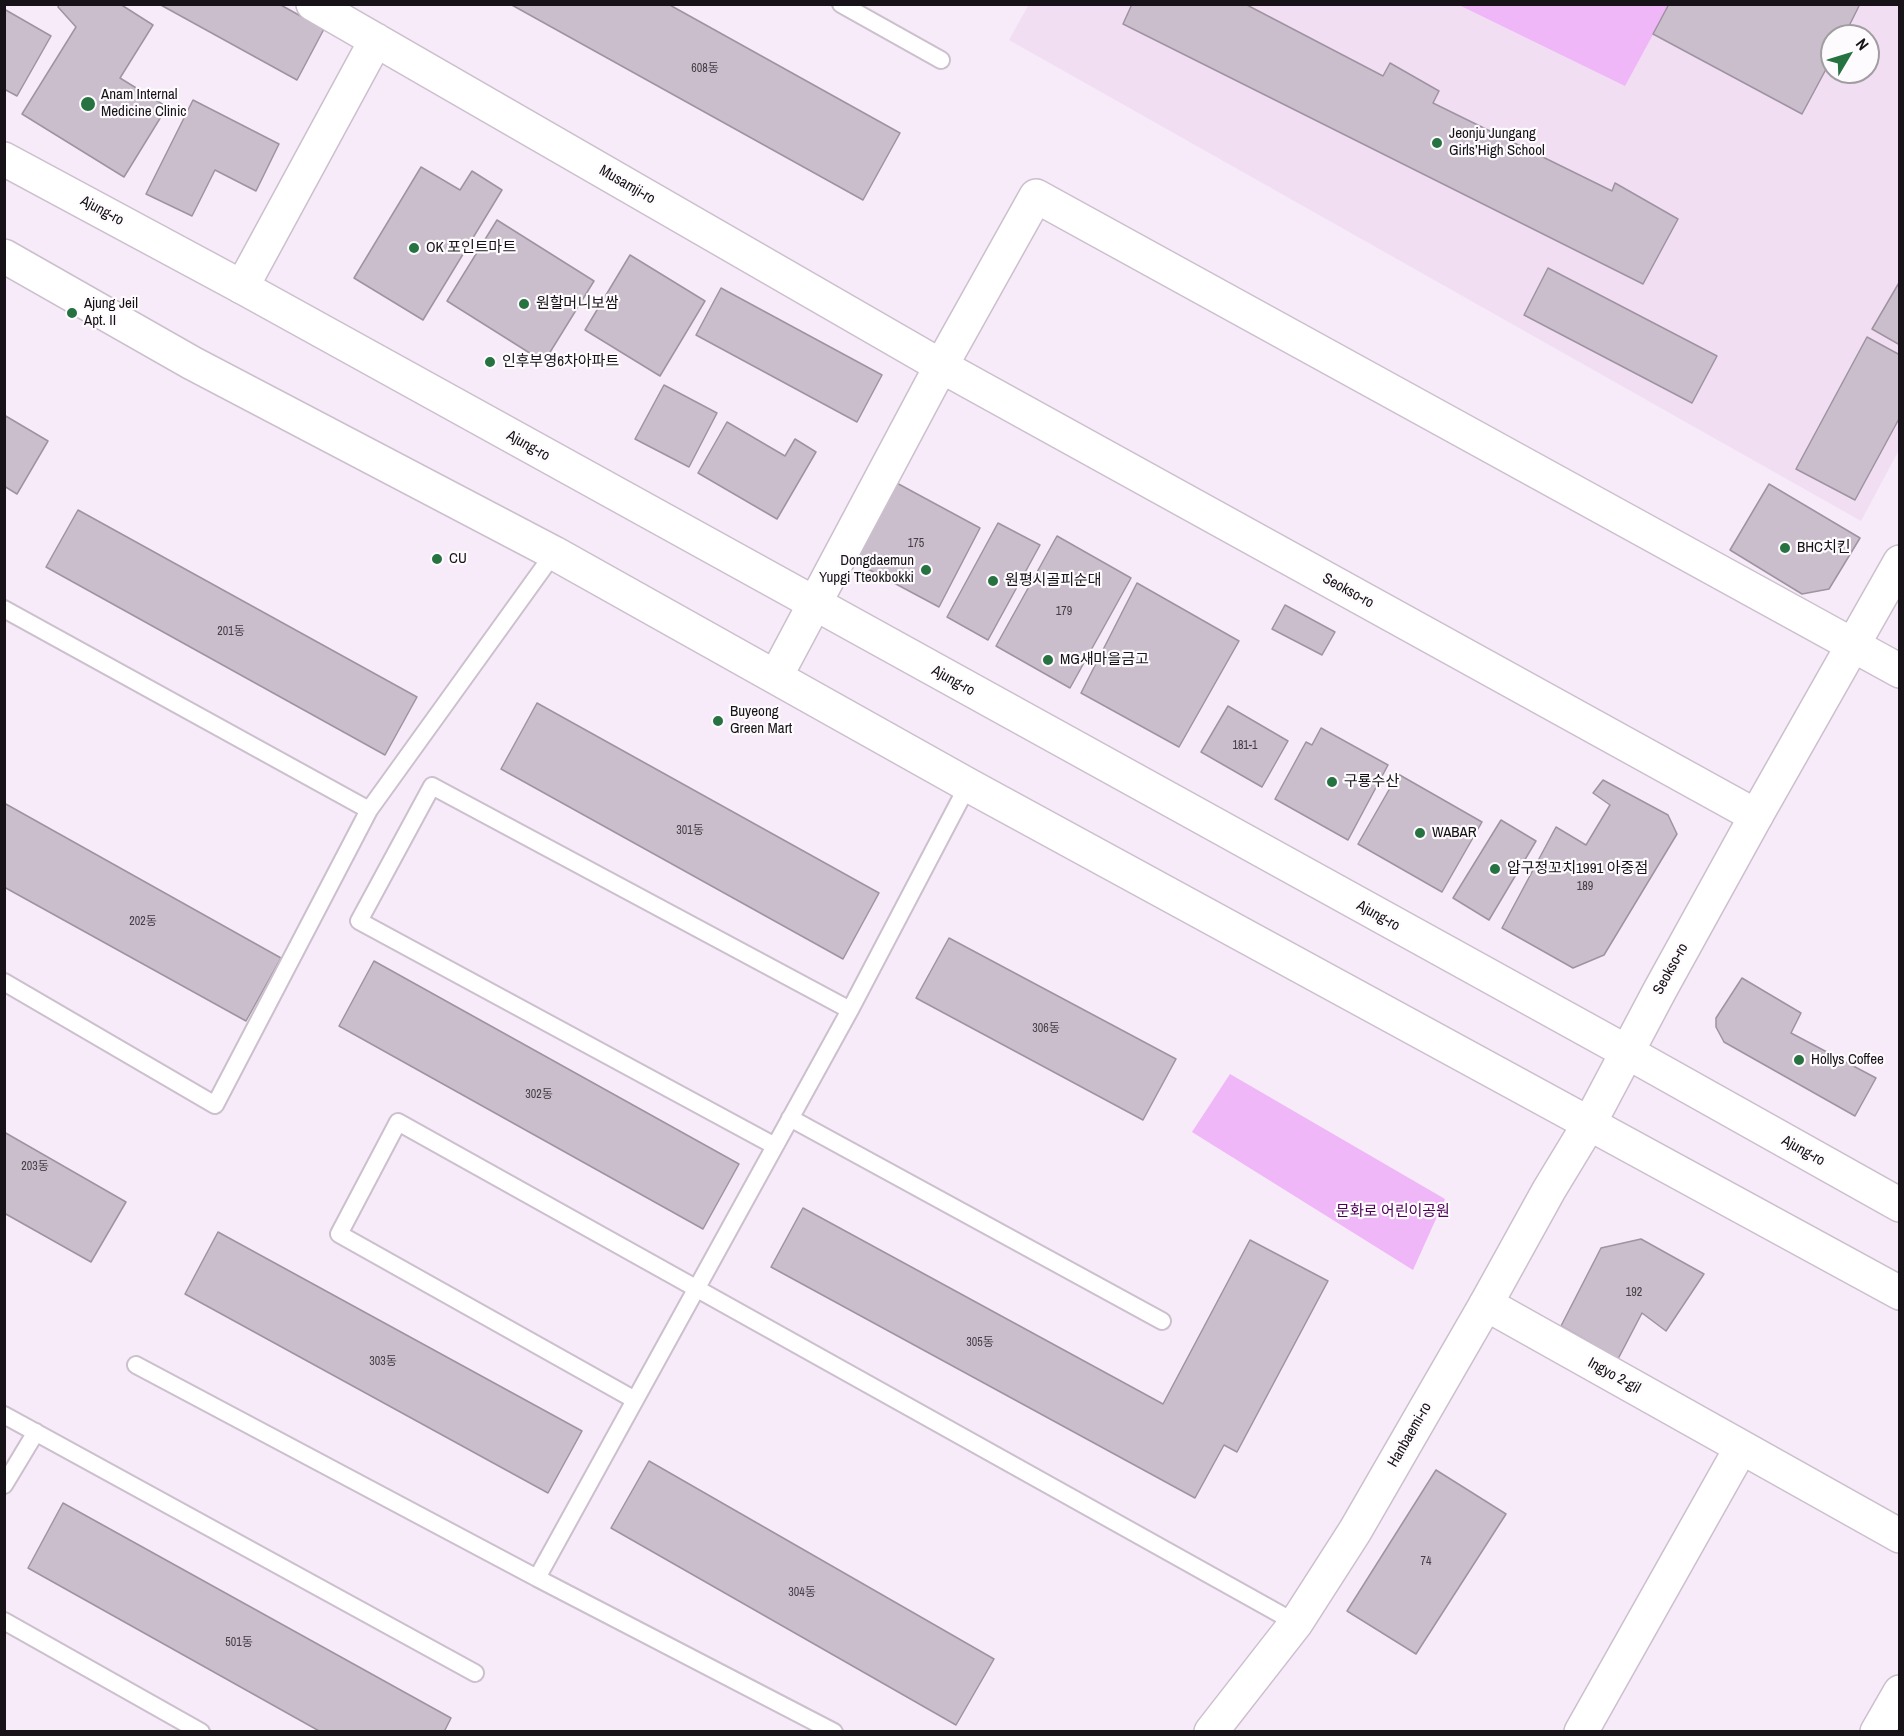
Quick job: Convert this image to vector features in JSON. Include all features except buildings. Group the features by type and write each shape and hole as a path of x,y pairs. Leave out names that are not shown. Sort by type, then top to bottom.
{"street":[{"name":"Musamji-ro","path":"313,4 941,366"},
{"path":"242,287 376,40"},
{"name":"Ajung-ro","path":"4,159 242,287 1627,1052 1899,1205"},
{"path":"776,676 941,366 1036,196 1899,671"},
{"path":"4,256 192,363 554,553 968,785 1899,1293"},
{"name":"Seokso-ro","path":"941,366 1756,816"},
{"name":"Seokso-ro","path":"1589,1124 1756,816 1899,562"},
{"name":"Hanbaemi-ro","path":"1211,1731 1296,1623 1355,1531 1589,1124"},
{"name":"Ingyo 2-gil","path":"1486,1304 1899,1536"},
{"path":"1581,1731 1742,1448"},
{"path":"1877,1731 1899,1692"}],"lane":[{"path":"841,4 941,60"},
{"path":"4,982 214,1105 369,810 554,553"},
{"path":"4,609 369,810"},
{"path":"537,1578 850,1010 968,785"},
{"path":"775,1146 359,921 432,786 850,1010"},
{"path":"790,1118 1162,1321"},
{"path":"635,1400 339,1234 398,1122 1296,1623"},
{"path":"136,1365 537,1578 834,1731"},
{"path":"4,1415 475,1673"},
{"path":"4,1485 36,1432"},
{"path":"4,1621 201,1731"}],"shaded area":[{"path":"1029,4 1899,5 1899,450 1861,521 1009,40"}],"green space":[{"path":"1459,5 1669,5 1625,86"},
{"name":"문화로 어린이공원","path":"1230,1074 1445,1199 1413,1270 1192,1132"}],"place":[{"name":"Anam Internal Medicine Clinic","path":"88,104"},
{"name":"Jeonju Jungang Girls’High School","path":"1437,143"},
{"name":"OK 포인트마트","path":"414,248"},
{"name":"원할머니보쌈","path":"524,304"},
{"name":"Ajung Jeil Apt. II","path":"72,313"},
{"name":"인후부영6차아파트","path":"490,362"},
{"name":"BHC치킨","path":"1785,548"},
{"name":"CU","path":"437,559"},
{"name":"Dongdaemun Yupgi Tteokbokki","path":"926,570"},
{"name":"원평시골피순대","path":"993,581"},
{"name":"MG새마을금고","path":"1048,660"},
{"name":"Buyeong Green Mart","path":"718,721"},
{"name":"구룡수산","path":"1332,782"},
{"name":"WABAR","path":"1420,833"},
{"name":"압구정꼬치1991 아중점","path":"1495,869"},
{"name":"Hollys Coffee","path":"1799,1060"}]}
